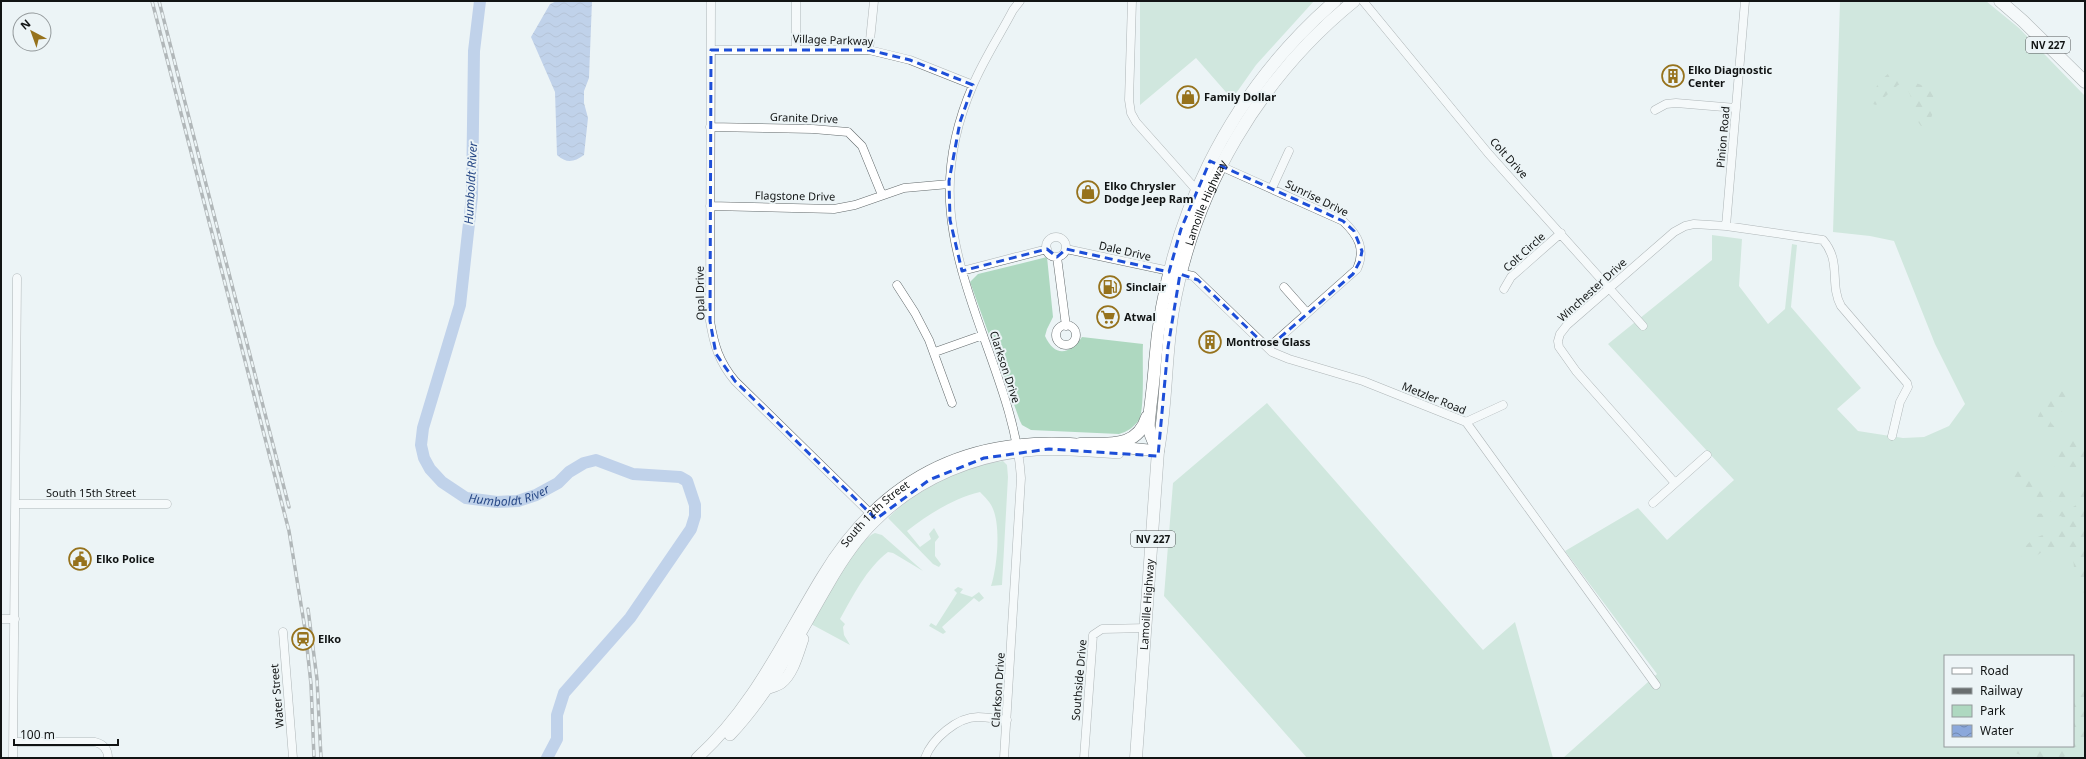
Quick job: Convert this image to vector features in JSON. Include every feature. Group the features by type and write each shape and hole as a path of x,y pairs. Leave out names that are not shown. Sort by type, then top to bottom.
{"main road":[{"name":"Lamoille Highway","path":"1136,758 1147,628 1158,453 1162,428 1174,273 1181,229 1196,190 1210,161 1240,109 1280,56 1312,21 1335,1"},
{"name":"Lamoille Highway","path":"1158,453 1149,428 1157,341 1174,273 1221,166 1253,111 1276,80 1314,36 1354,1"},
{"name":"NV 227","path":"2000,1 2023,20 2085,82"},
{"name":"NV 227","path":"2013,1 2085,70"},
{"path":"1080,444 1124,442 1138,435 1143,428 1148,415 1154,378"},
{"name":"South 12th Street","path":"697,758 723,732 757,687 831,562 873,516 945,472 984,458 1043,441 1158,453"},
{"name":"South 12th Street","path":"1017,448 1158,453"},
{"name":"South 12th Street","path":"708,758 732,733 766,689 842,561 873,516"}],"street":[{"name":"Opal Drive","path":"711,1 710,321 713,340 719,359 726,371 873,516"},
{"path":"796,1 796,49"},
{"path":"869,50 874,1"},
{"name":"Clarkson Drive","path":"1004,758 1021,478 1017,448 1003,392 962,271 950,220 949,184 952,158 960,122 973,85 1013,10 1020,1"},
{"path":"1132,1 1129,100 1132,113 1136,122 1206,201"},
{"name":"Colt Drive","path":"1363,1 1488,152 1643,326"},
{"name":"Pinion Road","path":"1726,226 1745,1"},
{"name":"Village Parkway","path":"711,50 869,50 910,60 973,85"},
{"path":"1655,110 1666,104 1676,103 1736,108"},
{"name":"Granite Drive","path":"710,128 820,129 848,132 862,146 882,195"},
{"path":"1272,188 1289,151"},
{"name":"Sunrise Drive","path":"1210,161 1343,221 1354,231 1359,240 1362,251 1357,269 1268,348"},
{"name":"Flagstone Drive","path":"710,206 834,209 855,205 882,195 917,185 949,184"},
{"name":"Winchester Drive","path":"1675,483 1576,371 1559,347 1558,341 1560,334 1567,325 1674,232 1685,226 1694,224 1726,226 1823,240 1832,255 1835,266 1836,292 1842,308 1907,382 1908,387 1900,402 1892,436"},
{"name":"Colt Circle","path":"1504,289 1511,277 1561,233"},
{"name":"Dale Drive","path":"962,271 1047,249 1049,240 1055,237 1063,240 1066,248 1174,273"},
{"path":"1047,249 1050,254 1057,257 1063,254 1066,248"},
{"path":"1057,257 1066,326"},
{"name":"Metzler Road","path":"1174,273 1193,276 1268,348 1289,359 1363,382 1466,422 1656,685"},
{"path":"13,758 18,278"},
{"path":"897,284 915,313 935,352 940,374 952,403"},
{"path":"1284,287 1307,313"},
{"path":"935,352 983,335"},
{"path":"1466,422 1503,405"},
{"path":"1653,503 1707,455"},
{"name":"South 15th Street","path":"16,504 167,504"},
{"path":"1,619 15,620"},
{"name":"Southside Drive","path":"1084,758 1093,636 1097,631 1102,629 1147,628"},
{"name":"Water Street","path":"283,632 293,758"},
{"path":"925,758 935,741 961,722 977,717 1007,720"},
{"path":"13,742 95,742 104,746 108,752 108,758"}],"highlighted area":[{"path":"711,50 869,50 910,60 973,85 960,122 949,181 950,220 962,271 1047,249 1057,257 1066,249 1169,272 1181,229 1210,161 1343,221 1354,231 1362,251 1360,261 1353,274 1268,348 1198,280 1180,274 1168,347 1158,456 1049,449 984,458 929,480 876,519 735,381 716,354 710,321"}],"green space":[{"path":"1140,1 1314,1 1256,65 1232,99 1196,58 1140,105"},
{"path":"1840,1 1986,1 2019,28 2085,96 2085,758 1563,758 1657,674 1565,551 1638,508 1667,540 1734,480 1608,344 1712,260 1712,235 1742,239 1739,286 1768,324 1785,309 1792,244 1797,245 1791,307 1861,388 1837,409 1858,431 1903,438 1924,437 1949,426 1965,404 1935,344 1894,241 1870,236 1833,232"},
{"path":"1890,72 1895,72 1908,80 1932,89 1934,109 1931,118 1925,126 1921,126 1918,121 1912,99 1902,84 1898,85 1876,105 1873,104 1870,99 1879,82"},
{"path":"1047,257 1053,317 1045,336 1053,348 1063,351 1068,350 1073,347 1082,337 1143,344 1143,395 1141,414 1137,423 1125,432 1119,434 1031,430 1022,425 1020,421 970,282 978,274"},
{"path":"2053,390 2066,392 2071,400 2068,407 2050,420 2058,430 2055,437 2046,434 2037,422 2040,412 2049,397 2050,392"},
{"path":"1267,403 1483,650 1515,622 1553,758 1307,758 1164,596 1173,483"},
{"path":"2077,439 2085,446 2085,463 2069,469 2061,469 2054,466 2056,447"},
{"path":"1003,461 1007,465 1008,477 1002,585 991,586 995,569 997,527 992,507 988,500 980,492 950,503 907,531 920,547 931,539 929,534 934,528 939,537 935,542 935,556 941,564 939,567 933,564 888,518 912,498 941,481 973,468"},
{"path":"2018,471 2055,491 2064,491 2085,485 2085,595 2075,579 2073,557 2067,551 2053,550 2042,552 2030,560 2023,559 2021,555 2025,547 2031,541 2056,529 2065,520 2061,516 2040,519 2027,518 2029,514 2060,512 2072,508 2077,504 2076,500 2071,499 2033,503 2031,501 2034,496 2033,492 2009,479 2013,472"},
{"path":"875,533 882,535 923,571 893,553 888,552 873,566 855,592 840,619 845,624 843,627 844,635 850,645 811,624 850,559 859,547"},
{"path":"958,587 963,589 960,593 972,597 979,592 984,598 979,602 974,598 942,627 946,632 943,634 929,626 931,623 936,626 957,593 954,590"},
{"path":"2085,685 2085,749 2082,747 2074,747 2074,693"},
{"path":"2008,747 2073,747 2063,758 2023,756 2010,750"}],"water":[{"path":"557,1 592,1 589,78 584,91 584,103 588,118 584,155 570,161 564,160 557,155 555,92 531,37 550,4"}],"waterway":[{"name":"Humboldt River","path":"480,1 474,51 472,196 460,305 423,428 421,445 424,458 430,469 442,482 466,498 497,502 518,501 536,495 558,483 569,472 584,463 596,460 633,474 680,477 687,481 695,505 695,516 691,529 630,618 564,693 557,715 557,739 547,758"}],"railway":[{"path":"152,1 289,531 305,629 311,684 314,758"},
{"path":"159,1 289,507"},
{"path":"308,609 317,679 321,758"}],"place":[{"name":"Elko Diagnostic Center","path":"1673,76"},
{"name":"Family Dollar","path":"1188,97"},
{"name":"Elko Chrysler Dodge Jeep Ram","path":"1088,192"},
{"name":"Sinclair","path":"1110,287"},
{"name":"Atwal","path":"1108,317"},
{"name":"Montrose Glass","path":"1210,342"},
{"name":"Elko Police","path":"80,559"},
{"name":"Elko","path":"303,639"}]}
